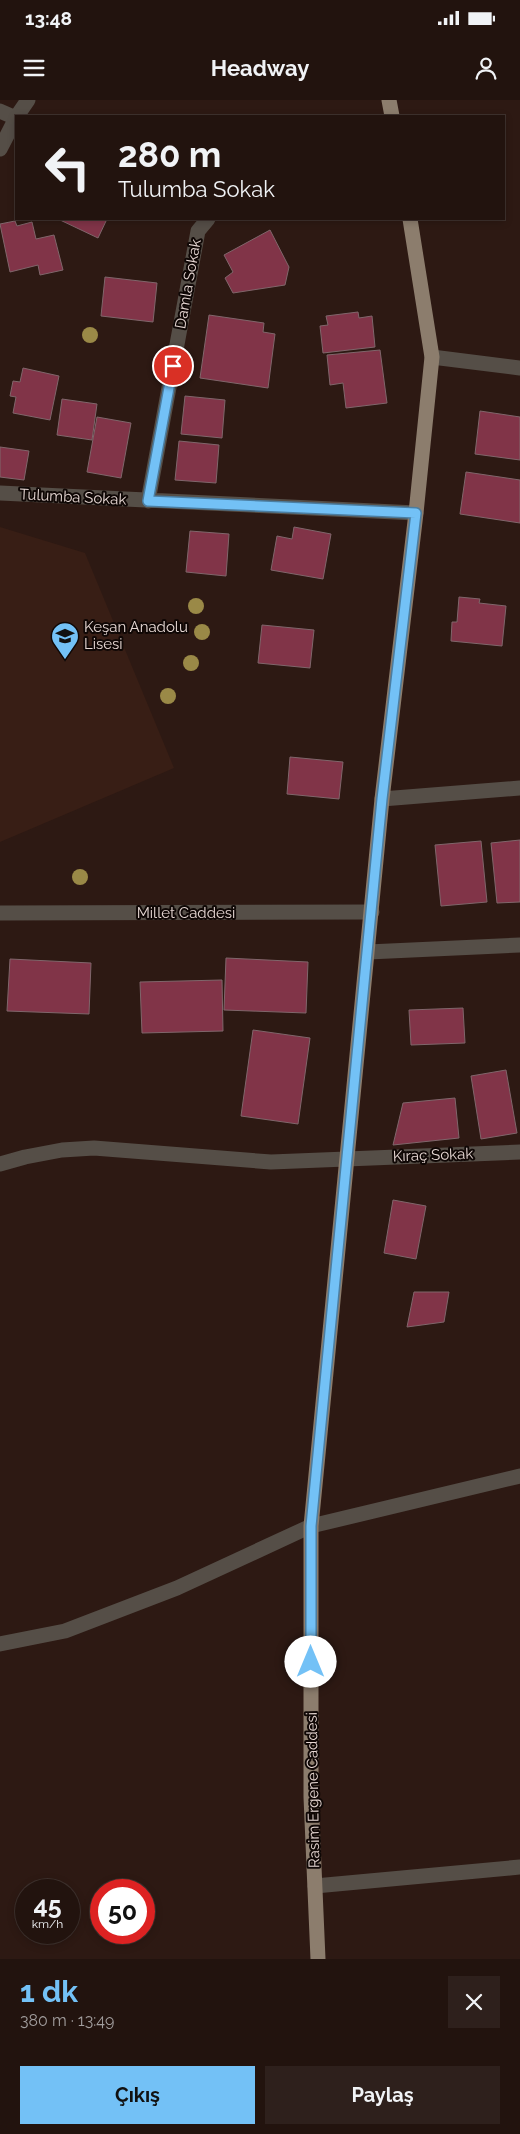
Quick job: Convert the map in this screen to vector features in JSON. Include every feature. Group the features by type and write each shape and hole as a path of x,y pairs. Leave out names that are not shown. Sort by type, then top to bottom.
{"main road":[{"path":"389,100 392,115"},
{"name":"Rasim Ergene Caddesi","path":"318,1959 311,1797 311,1526 382,799 416,513 432,357 410,220"}],"street":[{"path":"19,115 28,100"},
{"path":"0,111 15,117"},
{"path":"0,149 15,122"},
{"name":"Damla Sokak","path":"148,501 198,231 207,220"},
{"path":"432,357 520,368"},
{"name":"Tulumba Sokak","path":"0,493 416,513"},
{"path":"382,799 520,788"},
{"name":"Millet Caddesi","path":"0,913 372,912"},
{"path":"368,952 520,944"},
{"name":"Kıraç Sokak","path":"0,1164 62,1150 94,1148 271,1162 520,1152"},
{"path":"0,1644 65,1631 177,1588 311,1526 520,1476"},
{"path":"315,1886 520,1867"}],"shaded area":[{"name":"Keşan Anadolu Lisesi","path":"0,527 85,553 174,768 0,842"}],"building":[{"path":"60,220 107,220 98,238"},
{"path":"15,221 17,226 32,222 36,239 54,235 63,270 40,275 38,265 10,272 0,224"},
{"path":"270,230 289,267 285,285 233,293 225,278 233,272 224,255"},
{"path":"105,277 157,283 153,322 101,316"},
{"path":"358,312 359,318 372,316 375,347 323,353 320,326 328,325 326,316"},
{"path":"209,315 264,323 263,332 275,334 268,388 200,378"},
{"path":"380,350 387,403 346,408 343,383 330,385 327,355"},
{"path":"23,368 59,376 50,420 13,413 16,397 10,396 13,381 20,382"},
{"path":"185,396 225,400 222,438 181,434"},
{"path":"62,399 97,404 92,440 57,435"},
{"path":"480,411 520,417 520,460 475,454"},
{"path":"97,417 131,423 121,478 87,472"},
{"path":"179,441 219,445 216,483 175,480"},
{"path":"0,447 29,451 24,480 0,477"},
{"path":"466,472 520,480 520,523 460,514"},
{"path":"294,527 331,534 323,579 271,570 277,536 292,539"},
{"path":"190,531 229,534 226,576 186,572"},
{"path":"459,597 480,599 479,603 506,606 502,646 451,641 452,622 457,622"},
{"path":"262,625 314,630 310,668 258,663"},
{"path":"290,757 343,762 339,799 287,794"},
{"path":"520,840 520,902 497,903 491,843"},
{"path":"481,841 487,902 441,906 435,845"},
{"path":"226,958 308,962 306,1013 224,1010"},
{"path":"10,959 91,963 89,1014 7,1011"},
{"path":"222,980 223,1031 142,1033 140,982"},
{"path":"463,1008 465,1043 411,1045 409,1010"},
{"path":"253,1030 310,1038 298,1124 241,1116"},
{"path":"506,1070 517,1133 481,1139 471,1076"},
{"path":"455,1098 459,1138 393,1145 403,1103"},
{"path":"393,1200 426,1206 416,1259 384,1253"},
{"path":"414,1292 449,1292 444,1322 407,1327"}],"place":[{"name":"Keşan Anadolu Lisesi","path":"65,660"}],"route":[{"path":"173,366 148,501 416,513 382,799 311,1526 311,1662"}]}
